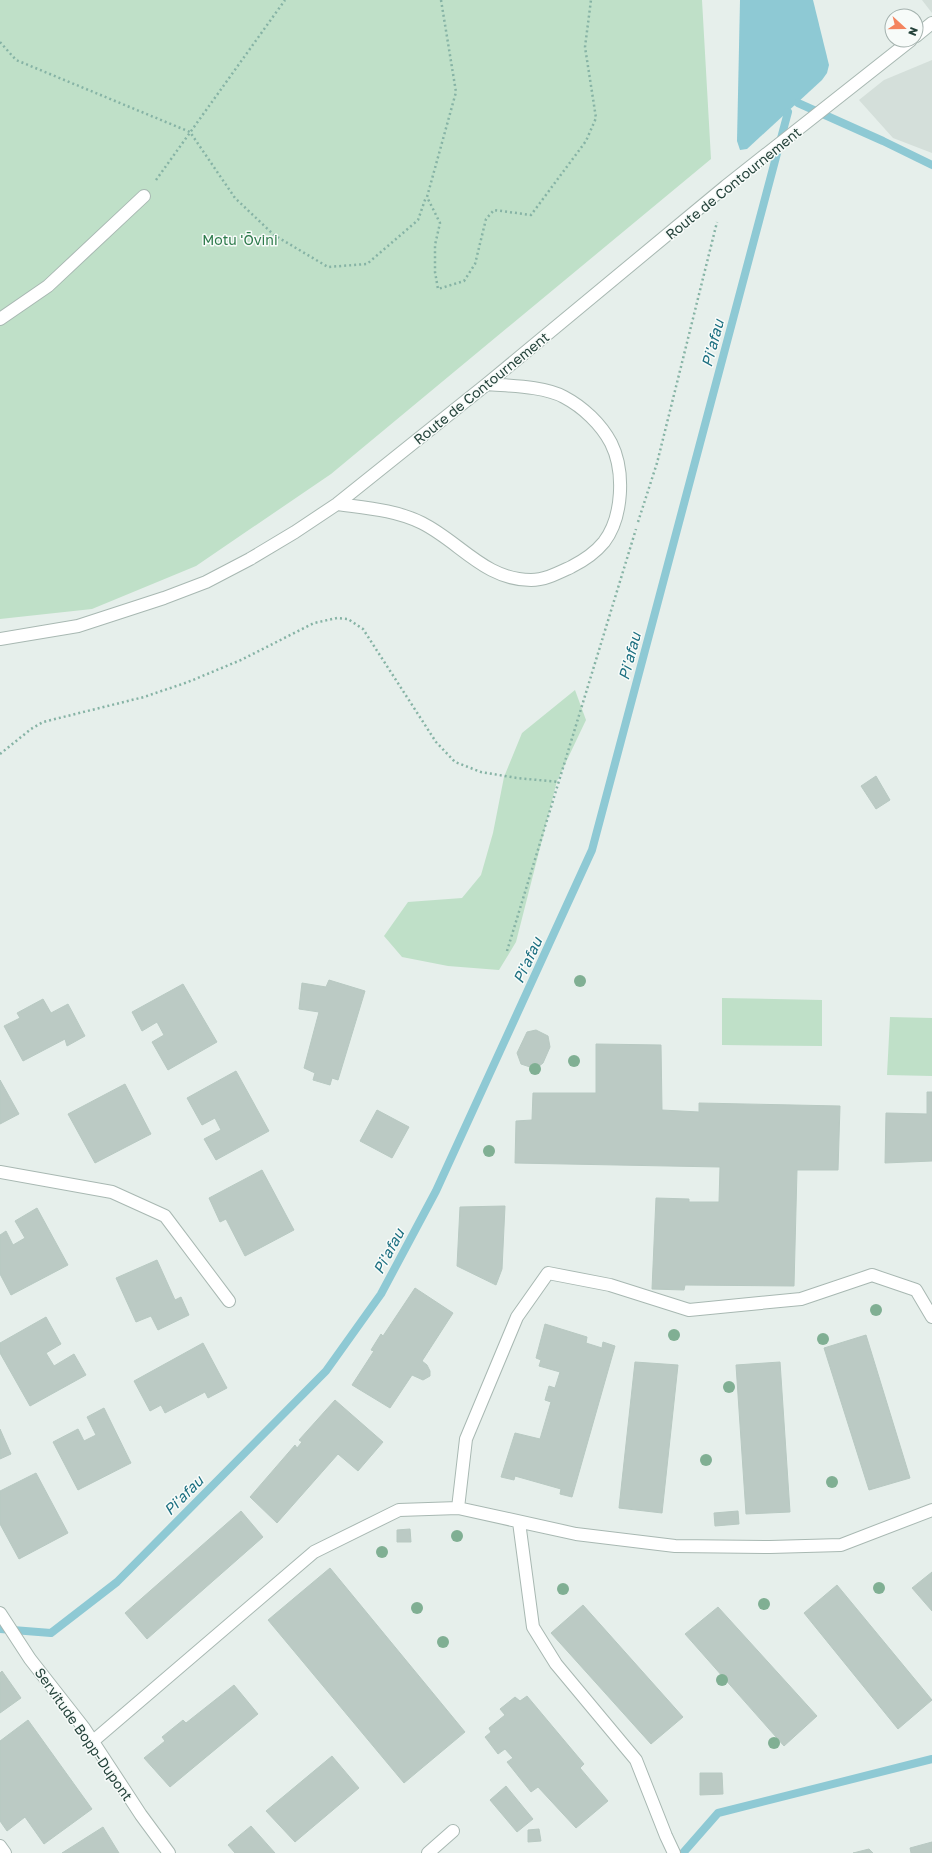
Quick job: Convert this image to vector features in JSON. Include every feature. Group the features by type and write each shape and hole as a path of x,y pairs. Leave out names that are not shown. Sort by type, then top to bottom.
{"street":[{"name":"Route de Contournement","path":"0,639 78,626 156,601 206,582 282,540 337,504 486,384 726,186 901,48"},
{"path":"0,319 48,286 144,196"},
{"path":"337,504 388,511 423,524 489,570 510,577 531,580 551,577 582,562 591,555 604,541 616,520 620,496 618,468 611,444 598,425 582,409 563,396 535,388 486,384"},
{"path":"0,1172 112,1192 165,1216 229,1301"},
{"path":"458,1508 466,1438 517,1317 548,1272 610,1285 689,1310 801,1299 872,1275 916,1290 932,1317"},
{"path":"92,1742 314,1552 399,1510 458,1508 576,1534 675,1546 770,1547 841,1545 932,1510"},
{"path":"519,1522 533,1627 556,1664 636,1760 674,1853"},
{"name":"Servitude Bopp-Dupont","path":"0,1613 30,1659 92,1742 169,1853"},
{"path":"428,1853 453,1831"},
{"path":"0,1846 5,1853"}],"path":[{"path":"144,196 285,0"},
{"path":"0,42 16,60 190,132 235,198 274,235 328,267 367,264 418,220 427,197 456,92 441,0"},
{"path":"427,197 440,223 435,245 435,272 438,289 464,281 475,264 486,219 494,210 531,215 586,141 596,118 585,47 591,0"},
{"path":"507,951 656,463 726,186"},
{"path":"0,754 31,728 43,722 144,697 188,682 241,660 314,623 337,618 348,619 363,629 436,742 455,762 481,772 517,778 559,782"}],"shaded area":[{"path":"922,0 932,0 932,13"},
{"path":"932,60 932,153 893,138 859,100 884,80"}],"green space":[{"name":"Motu 'Ōvini","path":"0,0 702,0 711,159 331,474 196,566 92,609 0,619"},
{"path":"575,690 586,720 557,781 516,942 499,970 448,966 402,957 384,936 408,902 462,898 481,875 493,833 504,777 522,733"},
{"path":"722,998 822,1000 822,1046 722,1045"},
{"path":"890,1017 932,1018 932,1076 887,1075"}],"water":[{"path":"740,0 813,0 829,65 827,73 822,80 747,149 740,150 737,141"}],"building":[{"path":"876,776 890,800 876,809 861,786"},
{"path":"329,980 365,991 338,1080 332,1078 330,1085 313,1080 315,1073 304,1068 319,1012 299,1009 302,983 326,987"},
{"path":"183,984 217,1042 168,1070 152,1042 164,1035 157,1022 142,1031 132,1012"},
{"path":"43,999 51,1013 68,1004 85,1036 67,1046 65,1039 23,1061 4,1026 20,1018 17,1013"},
{"path":"536,1030 548,1036 550,1047 543,1063 538,1067 530,1067 521,1064 517,1053 527,1032"},
{"path":"596,1044 661,1045 662,1110 699,1112 699,1103 840,1106 838,1170 797,1170 794,1286 685,1285 684,1290 652,1289 656,1198 689,1199 689,1202 719,1202 720,1167 515,1163 516,1121 532,1120 533,1093 596,1093"},
{"path":"236,1071 269,1131 216,1160 204,1139 221,1130 215,1118 202,1125 187,1098"},
{"path":"0,1080 19,1114 0,1124"},
{"path":"125,1084 151,1134 95,1163 68,1114"},
{"path":"927,1092 932,1092 932,1161 885,1163 886,1113 927,1114"},
{"path":"377,1110 409,1127 392,1158 360,1141"},
{"path":"262,1170 294,1230 245,1256 226,1219 220,1222 209,1198"},
{"path":"505,1206 502,1269 496,1285 457,1266 460,1207"},
{"path":"37,1208 68,1265 11,1295 0,1274 0,1235 6,1231 13,1245 25,1238 15,1221"},
{"path":"157,1260 175,1300 181,1297 189,1315 158,1330 151,1316 136,1322 116,1278"},
{"path":"415,1288 453,1313 422,1361 427,1365 430,1371 430,1376 423,1380 412,1375 390,1408 352,1385 374,1351 371,1350 381,1334 383,1336"},
{"path":"46,1317 61,1344 46,1353 54,1366 74,1354 86,1375 30,1406 0,1353 0,1343"},
{"path":"545,1324 587,1337 586,1343 602,1348 603,1342 615,1346 572,1497 560,1494 561,1489 515,1476 514,1480 501,1477 515,1433 540,1439 551,1402 545,1400 549,1386 555,1388 560,1372 539,1366 541,1360 536,1358"},
{"path":"866,1335 910,1478 869,1490 824,1348"},
{"path":"203,1343 227,1388 208,1398 205,1392 165,1413 161,1405 150,1411 134,1381"},
{"path":"635,1362 678,1365 662,1513 619,1508"},
{"path":"780,1362 790,1512 746,1514 736,1365"},
{"path":"335,1400 383,1442 358,1471 338,1454 277,1523 250,1497 295,1445 297,1448 302,1442 299,1440"},
{"path":"104,1408 131,1463 78,1490 53,1442 78,1429 84,1441 96,1435 87,1417"},
{"path":"0,1429 11,1454 0,1459"},
{"path":"36,1473 68,1533 19,1559 0,1524 0,1491"},
{"path":"241,1511 263,1537 147,1639 125,1613"},
{"path":"738,1511 739,1524 715,1526 714,1513"},
{"path":"410,1529 411,1542 397,1542 397,1530"},
{"path":"330,1568 465,1732 404,1783 268,1620"},
{"path":"932,1572 932,1611 912,1588"},
{"path":"837,1585 932,1700 898,1729 804,1613"},
{"path":"583,1605 683,1717 651,1744 551,1633"},
{"path":"718,1607 817,1716 784,1746 685,1634"},
{"path":"2,1671 21,1698 0,1713 0,1673"},
{"path":"234,1685 258,1714 170,1787 144,1758 165,1741 162,1737 183,1720 186,1723"},
{"path":"527,1696 584,1764 580,1768 608,1801 576,1828 538,1787 531,1792 507,1762 513,1758 505,1749 498,1754 485,1737 491,1732 489,1728 505,1715 500,1709 515,1697 520,1701"},
{"path":"28,1720 92,1809 44,1844 25,1817 7,1831 0,1821 0,1741"},
{"path":"332,1756 359,1788 295,1842 266,1811"},
{"path":"700,1773 722,1773 723,1794 700,1795"},
{"path":"506,1786 533,1819 517,1832 490,1800"},
{"path":"251,1826 275,1853 235,1853 228,1845"},
{"path":"103,1827 119,1853 62,1853"},
{"path":"539,1829 541,1841 528,1842 528,1830"},
{"path":"932,1842 932,1853 911,1853 910,1848"},
{"path":"869,1849 873,1853 853,1853"}],"waterway":[{"path":"798,103 883,141 932,165"},
{"name":"Pi'afau","path":"0,1629 51,1633 117,1582 326,1371 381,1294 436,1191 592,850 788,112"},
{"path":"683,1853 718,1813 932,1759"}]}
